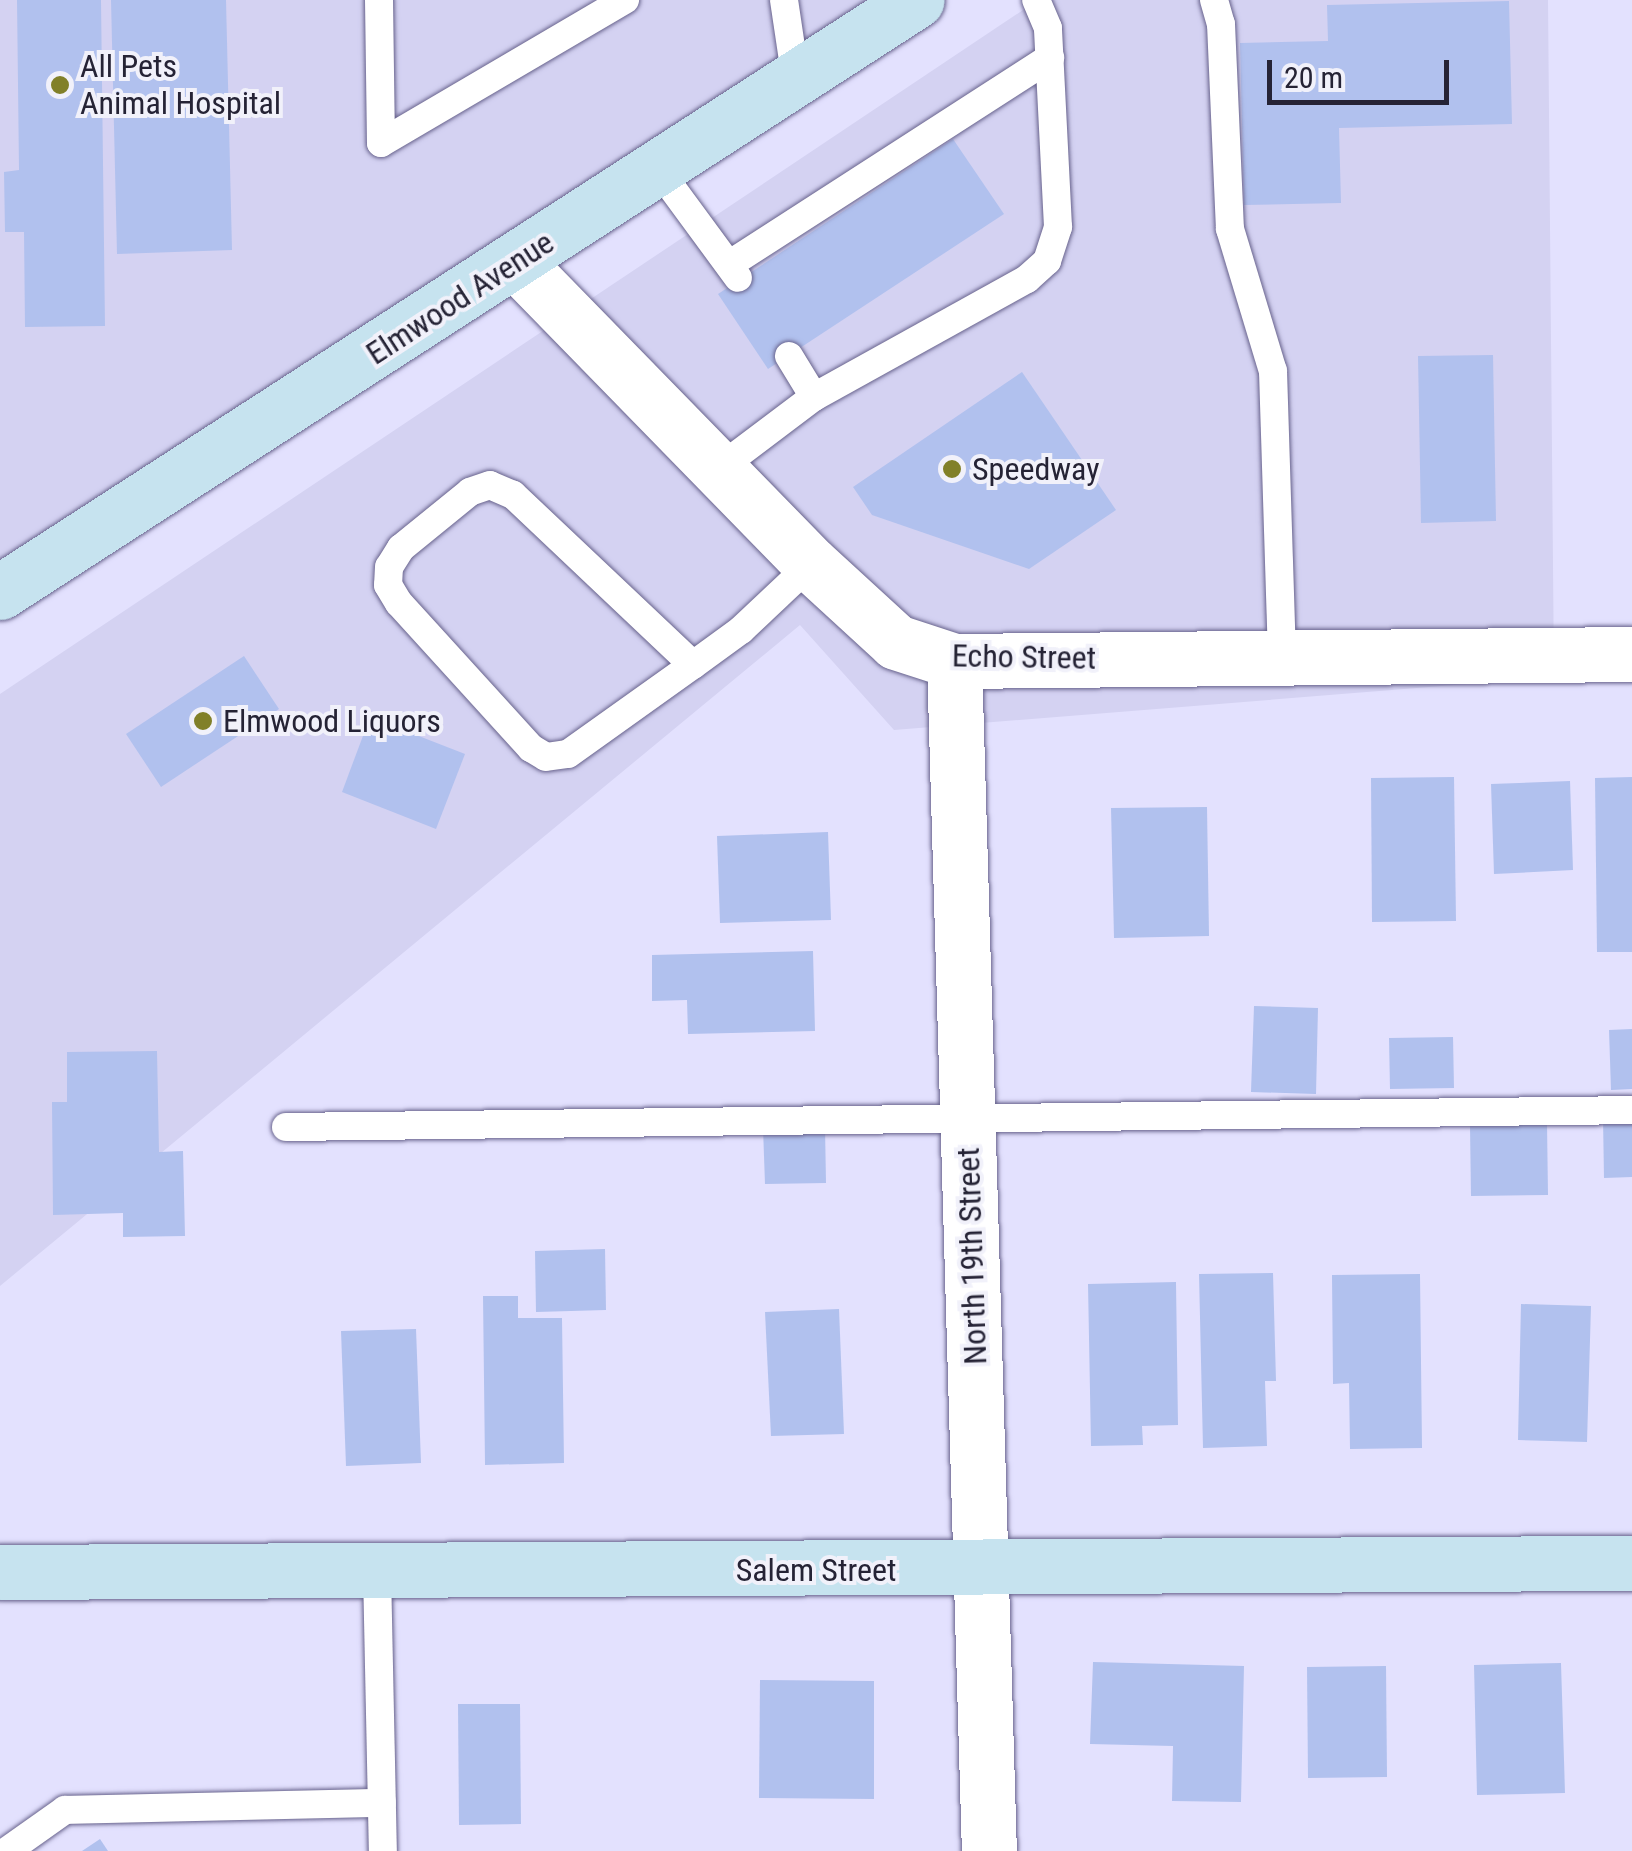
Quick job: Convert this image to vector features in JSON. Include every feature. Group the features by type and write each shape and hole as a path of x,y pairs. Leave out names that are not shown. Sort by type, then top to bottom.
{"main road":[{"name":"Elmwood Avenue","path":"0,592 917,0"},
{"name":"Salem Street","path":"0,1572 983,1570 1632,1563"}],"street":[{"name":"Echo Street","path":"516,262 721,467 810,564 896,642 954,661 1632,654"},
{"name":"North 19th Street","path":"954,661 989,1851"}],"lane":[{"path":"380,0 380,143 625,0"},
{"path":"784,0 796,80"},
{"path":"721,467 814,397 1027,278 1046,261 1058,226 1048,28 1036,0"},
{"path":"1214,0 1221,24 1230,228 1273,371 1282,658"},
{"path":"658,170 734,272 1050,58"},
{"path":"789,356 814,397"},
{"path":"693,665 513,494 490,486 456,503 401,548 389,567 388,585 399,603 531,748 546,756 568,754 693,665 741,630 810,564"},
{"path":"286,1126 1632,1110"},
{"path":"378,1571 383,1851"},
{"path":"7,1851 65,1810 382,1804"}],"shaded area":[{"path":"0,0 917,0 0,592"},
{"path":"1038,0 1548,0 1554,677 894,730 800,625 0,1286 0,694"}],"building":[{"name":"All Pets Animal Hospital","path":"17,0 101,0 105,326 25,327 24,232 5,232 4,172 19,170"},
{"path":"111,0 226,0 232,250 117,254"},
{"path":"1509,1 1512,124 1339,128 1341,203 1244,205 1240,43 1328,41 1327,5"},
{"path":"953,139 1004,214 768,369 718,294"},
{"path":"1493,355 1496,521 1421,523 1418,356"},
{"path":"1022,372 1116,510 1029,569 872,515 853,487"},
{"name":"Elmwood Liquors","path":"244,656 279,709 161,787 126,734"},
{"path":"370,717 465,754 436,829 342,792"},
{"path":"1454,777 1456,921 1372,922 1371,778"},
{"path":"1632,777 1632,952 1597,952 1595,778"},
{"path":"1570,781 1573,870 1494,874 1491,784"},
{"path":"1207,807 1209,936 1114,938 1111,808"},
{"path":"828,832 831,920 720,923 717,836"},
{"path":"813,951 815,1031 688,1034 687,1000 652,1001 652,955"},
{"path":"1254,1006 1318,1008 1316,1094 1251,1092"},
{"path":"1632,1029 1632,1089 1611,1090 1609,1030"},
{"path":"1453,1037 1454,1088 1390,1089 1389,1038"},
{"path":"157,1051 159,1152 183,1151 185,1236 123,1237 123,1213 53,1215 52,1102 67,1102 67,1052"},
{"path":"1603,1118 1632,1118 1632,1177 1604,1178"},
{"path":"1547,1124 1548,1195 1471,1196 1470,1126"},
{"path":"825,1127 826,1183 765,1184 763,1128"},
{"path":"605,1249 606,1310 536,1312 535,1251"},
{"path":"1273,1273 1276,1381 1265,1381 1267,1446 1203,1448 1199,1274"},
{"path":"1420,1274 1422,1448 1350,1449 1349,1383 1333,1384 1332,1275"},
{"path":"1176,1282 1178,1425 1142,1426 1143,1445 1091,1446 1088,1284"},
{"path":"483,1296 518,1296 518,1318 562,1318 564,1463 485,1465"},
{"path":"1521,1304 1591,1306 1587,1442 1518,1440"},
{"path":"839,1309 844,1434 771,1436 765,1312"},
{"path":"416,1329 421,1463 346,1466 341,1331"},
{"path":"1093,1662 1244,1666 1241,1802 1172,1801 1173,1746 1090,1744"},
{"path":"1561,1663 1565,1793 1477,1795 1474,1665"},
{"path":"1386,1666 1387,1777 1308,1778 1307,1667"},
{"path":"760,1680 874,1681 874,1799 759,1798"},
{"path":"458,1704 520,1704 521,1824 459,1825"},
{"path":"100,1839 108,1851 82,1851"}],"place":[{"name":"All Pets Animal Hospital","path":"60,85"},
{"name":"Speedway","path":"952,469"},
{"name":"Elmwood Liquors","path":"203,721"}]}
